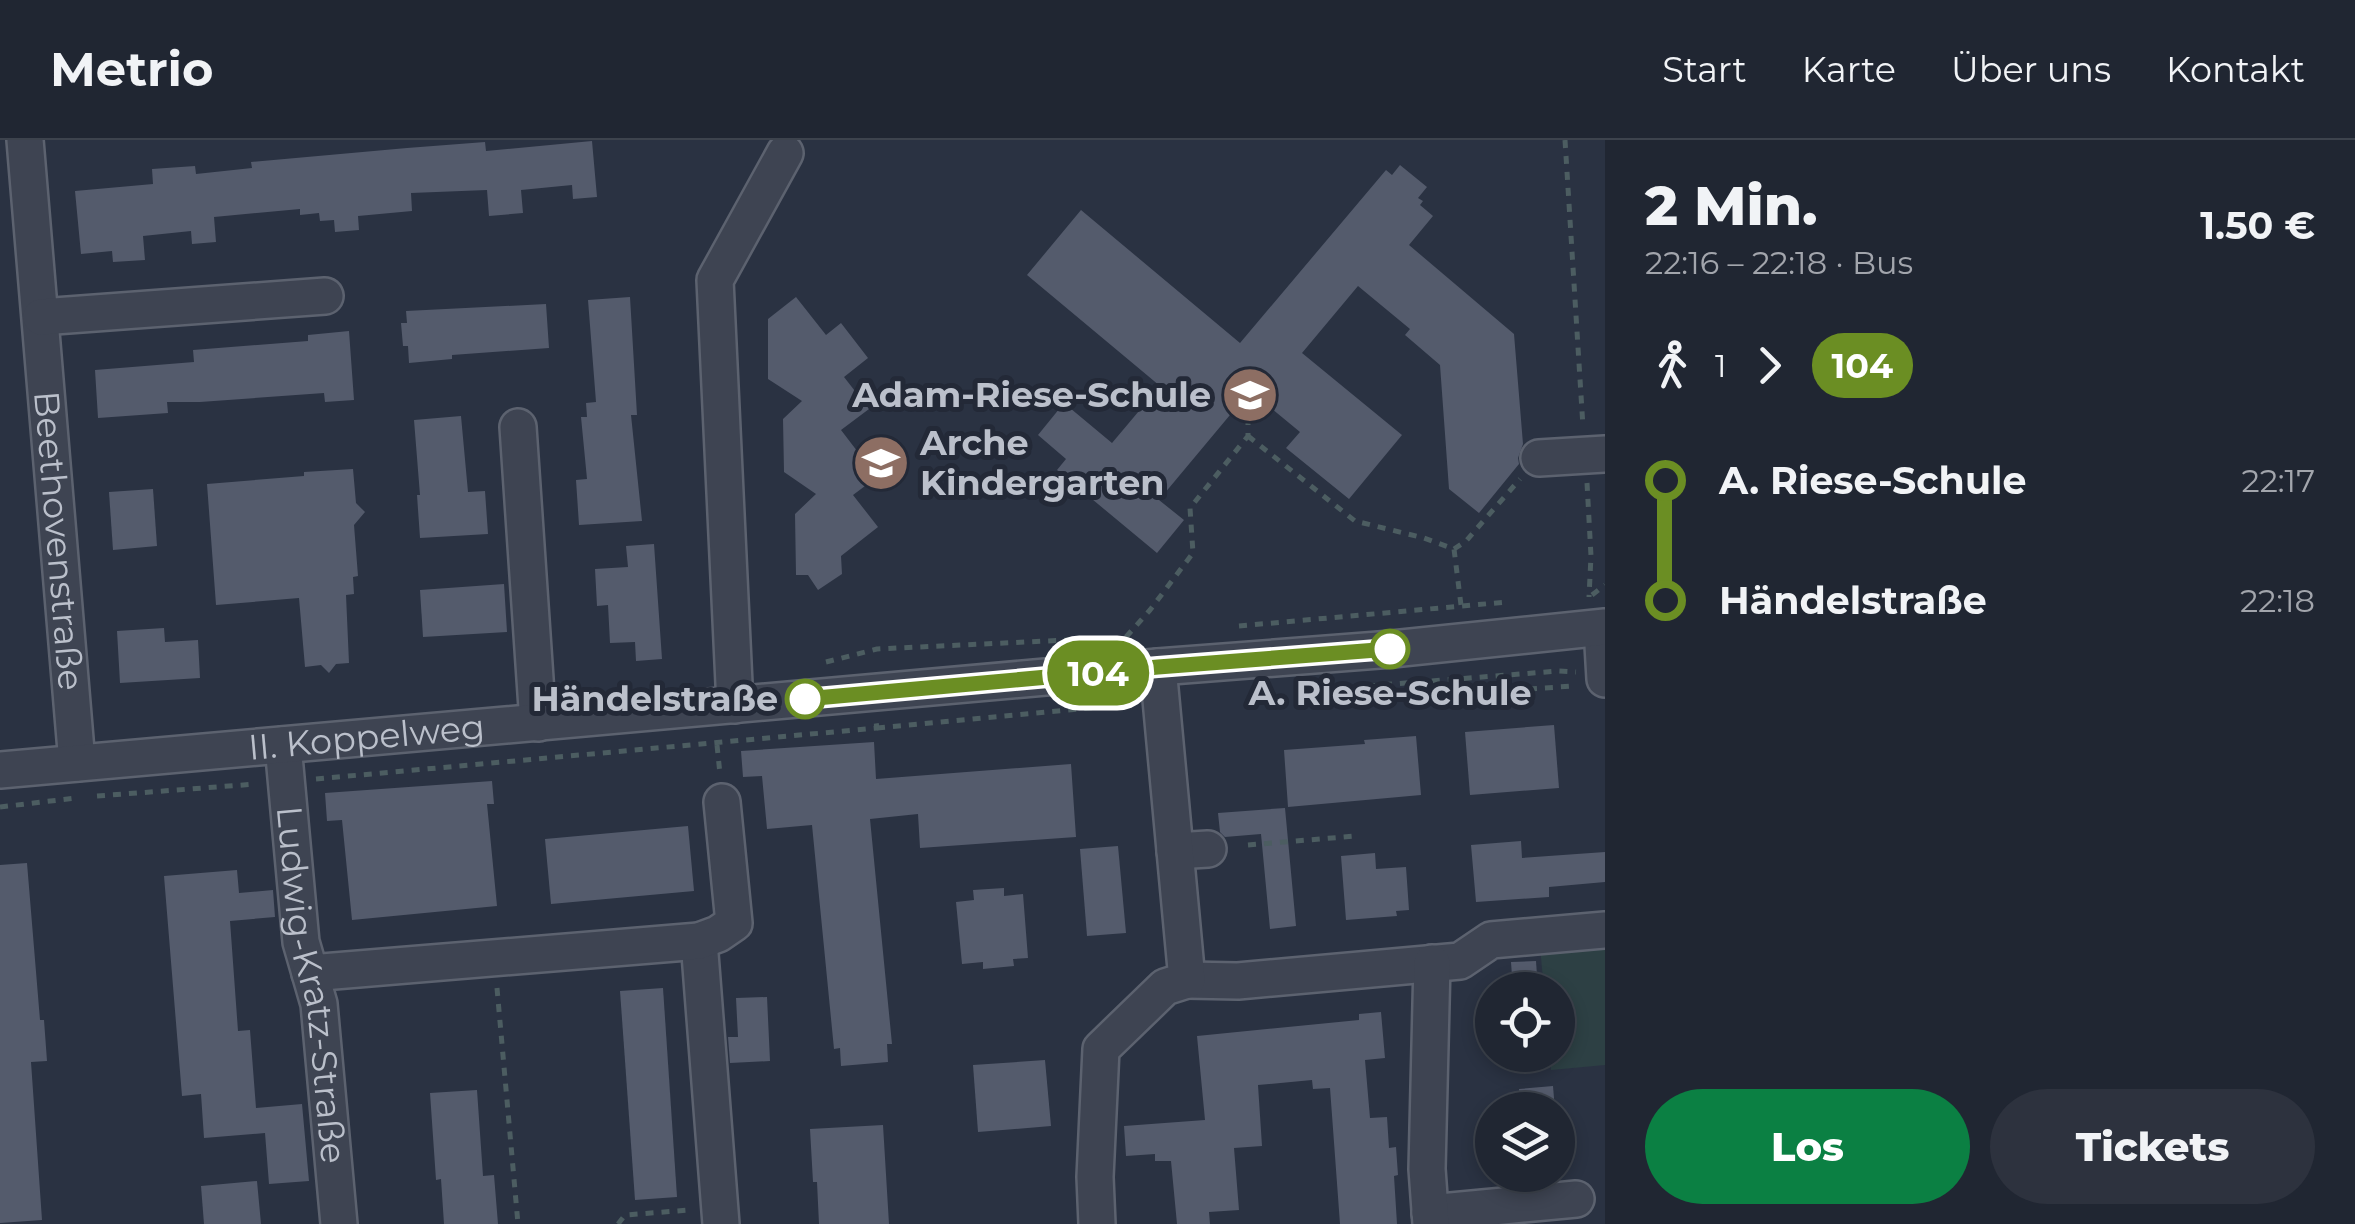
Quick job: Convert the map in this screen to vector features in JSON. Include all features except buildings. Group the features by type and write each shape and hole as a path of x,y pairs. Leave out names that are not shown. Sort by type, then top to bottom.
{"street":[{"path":"0,141 12,140"},
{"name":"Beethovenstraße","path":"25,140 77,763"},
{"path":"734,705 715,280 784,153"},
{"path":"41,317 325,296"},
{"path":"518,428 538,723"},
{"path":"1538,458 1595,454"},
{"path":"1599,679 1604,628"},
{"name":"II. Koppelweg","path":"0,770 1604,628"},
{"path":"1155,668 1185,800 1192,850 1186,980"},
{"name":"Ludwig-Kratz-Straße","path":"284,745 301,942 319,1004 339,1224"},
{"path":"310,973 699,941 718,934 734,924 722,802"},
{"path":"1096,1224 1100,1049 1165,988 1186,980 1238,981 1460,961 1491,940 1605,930"},
{"path":"699,941 720,1216"},
{"path":"1432,963 1427,1169 1430,1218 1576,1199"}],"path":[{"path":"1564,140 1595,454 1589,598 1605,585"},
{"path":"1155,668 1126,637 1193,553 1190,508 1248,436 1248,403"},
{"path":"1248,436 1355,521 1454,549"},
{"path":"1454,549 1466,541 1538,458"},
{"path":"1454,549 1461,605"},
{"path":"1224,628 1516,602"},
{"path":"810,664 877,649 1088,638"},
{"path":"877,728 1155,668"},
{"path":"1360,686 1558,671 1599,679"},
{"path":"1512,690 1599,679"},
{"path":"0,807 718,744"},
{"path":"1248,845 1356,836"},
{"path":"494,956 518,1224"},
{"path":"618,1224 625,1215 720,1216"}],"green space":[{"path":"1605,941 1605,1065 1575,1068 1575,972 1542,972 1540,947"}],"bus line":[{"name":"104","path":"805,699 1390,649"}],"place":[{"name":"Adam-Riese-Schule","path":"1250,395"},
{"name":"Arche Kindergarten","path":"881,463"},
{"name":"A. Riese-Schule","path":"1390,649"},
{"name":"Händelstraße","path":"805,699"}]}
